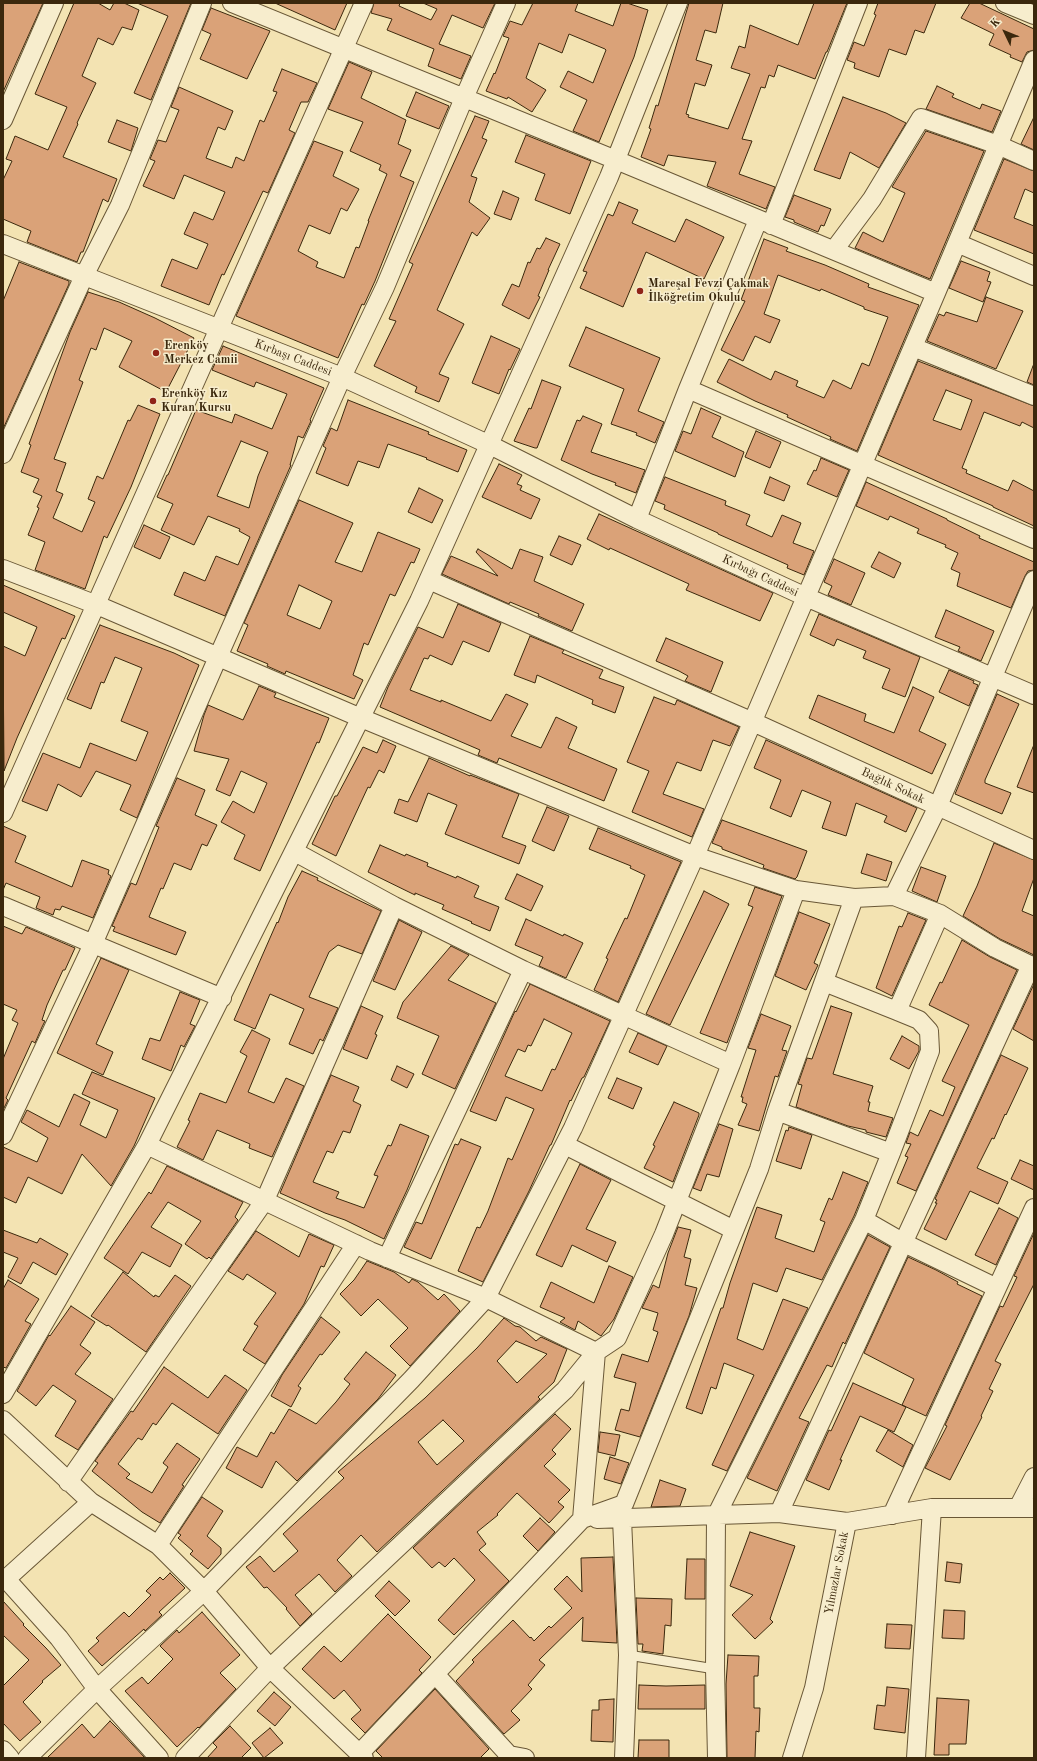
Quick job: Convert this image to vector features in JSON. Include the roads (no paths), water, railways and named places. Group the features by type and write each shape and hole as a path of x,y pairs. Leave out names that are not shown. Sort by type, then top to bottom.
{"street":[{"path":"3,120 54,3"},
{"path":"3,454 84,276 120,206 202,3"},
{"path":"232,3 616,160 765,223 834,250 936,294"},
{"path":"3,813 364,3"},
{"path":"3,1136 93,944 342,377 385,287 464,98 506,3"},
{"path":"3,1394 147,1145 295,852 429,580 490,446 616,160 678,3"},
{"path":"637,520 688,389 765,223 858,3"},
{"path":"1005,3 1034,15"},
{"path":"27,1758 97,1689 204,1591 412,1380 486,1298 565,1145 695,856 958,243 1034,60"},
{"path":"834,250 872,199 921,118 998,145 1034,161"},
{"path":"958,243 1034,276"},
{"name":"Kırbaşı Caddesi","path":"3,244 342,377 490,446"},
{"path":"913,347 1034,396"},
{"path":"688,389 863,466 1034,538"},
{"name":"Kırbağı Caddesi","path":"490,446 637,520 806,597 1034,695"},
{"path":"3,569 97,605 361,718 695,856 796,890 854,898 894,896 940,914 995,948 1032,966 779,1513"},
{"name":"Bağlık Sokak","path":"429,580 753,722 1034,850"},
{"path":"894,896 938,806 1034,580"},
{"path":"295,852 394,906 523,970 731,1064"},
{"path":"184,1758 270,1668 565,1390 596,1352 617,1338 677,1202 731,1064 796,890"},
{"path":"3,1420 90,1502 158,1545 204,1591 270,1668 361,1756 435,1674 582,1519 624,1504 759,1169 777,1111 854,898"},
{"path":"3,906 222,998"},
{"path":"68,1482 265,1200 394,906"},
{"path":"897,1011 940,914"},
{"path":"387,1258 523,970"},
{"path":"718,1758 715,1669 716,1516 864,1220 892,1153 930,1051 929,1031 919,1020 824,982"},
{"path":"777,1111 892,1153"},
{"path":"147,1145 387,1258 486,1298 596,1352"},
{"path":"565,1145 734,1230"},
{"path":"892,1515 1034,1208"},
{"path":"864,1220 904,1243 997,1288"},
{"path":"158,1545 356,1244"},
{"path":"582,1519 596,1352"},
{"path":"1026,1508 1034,1477"},
{"path":"90,1502 5,1582 59,1638 97,1689 159,1758"},
{"path":"916,1758 932,1508"},
{"name":"Yılmazlar Sokak","path":"792,1758 814,1688 847,1522 932,1508 1026,1508"},
{"path":"582,1519 622,1519 779,1513 847,1522"},
{"path":"622,1519 628,1655 624,1758"},
{"path":"435,1674 514,1757"},
{"path":"3,1750 10,1758"}],"lane":[{"path":"628,1655 715,1669"}],"place":[{"name":"Mareşal Fevzi Çakmak İlköğretim Okulu","path":"640,291"},
{"name":"Erenköy Merkez Camii","path":"156,353"},
{"name":"Erenköy Kız Kuran Kursu","path":"153,401"}]}
